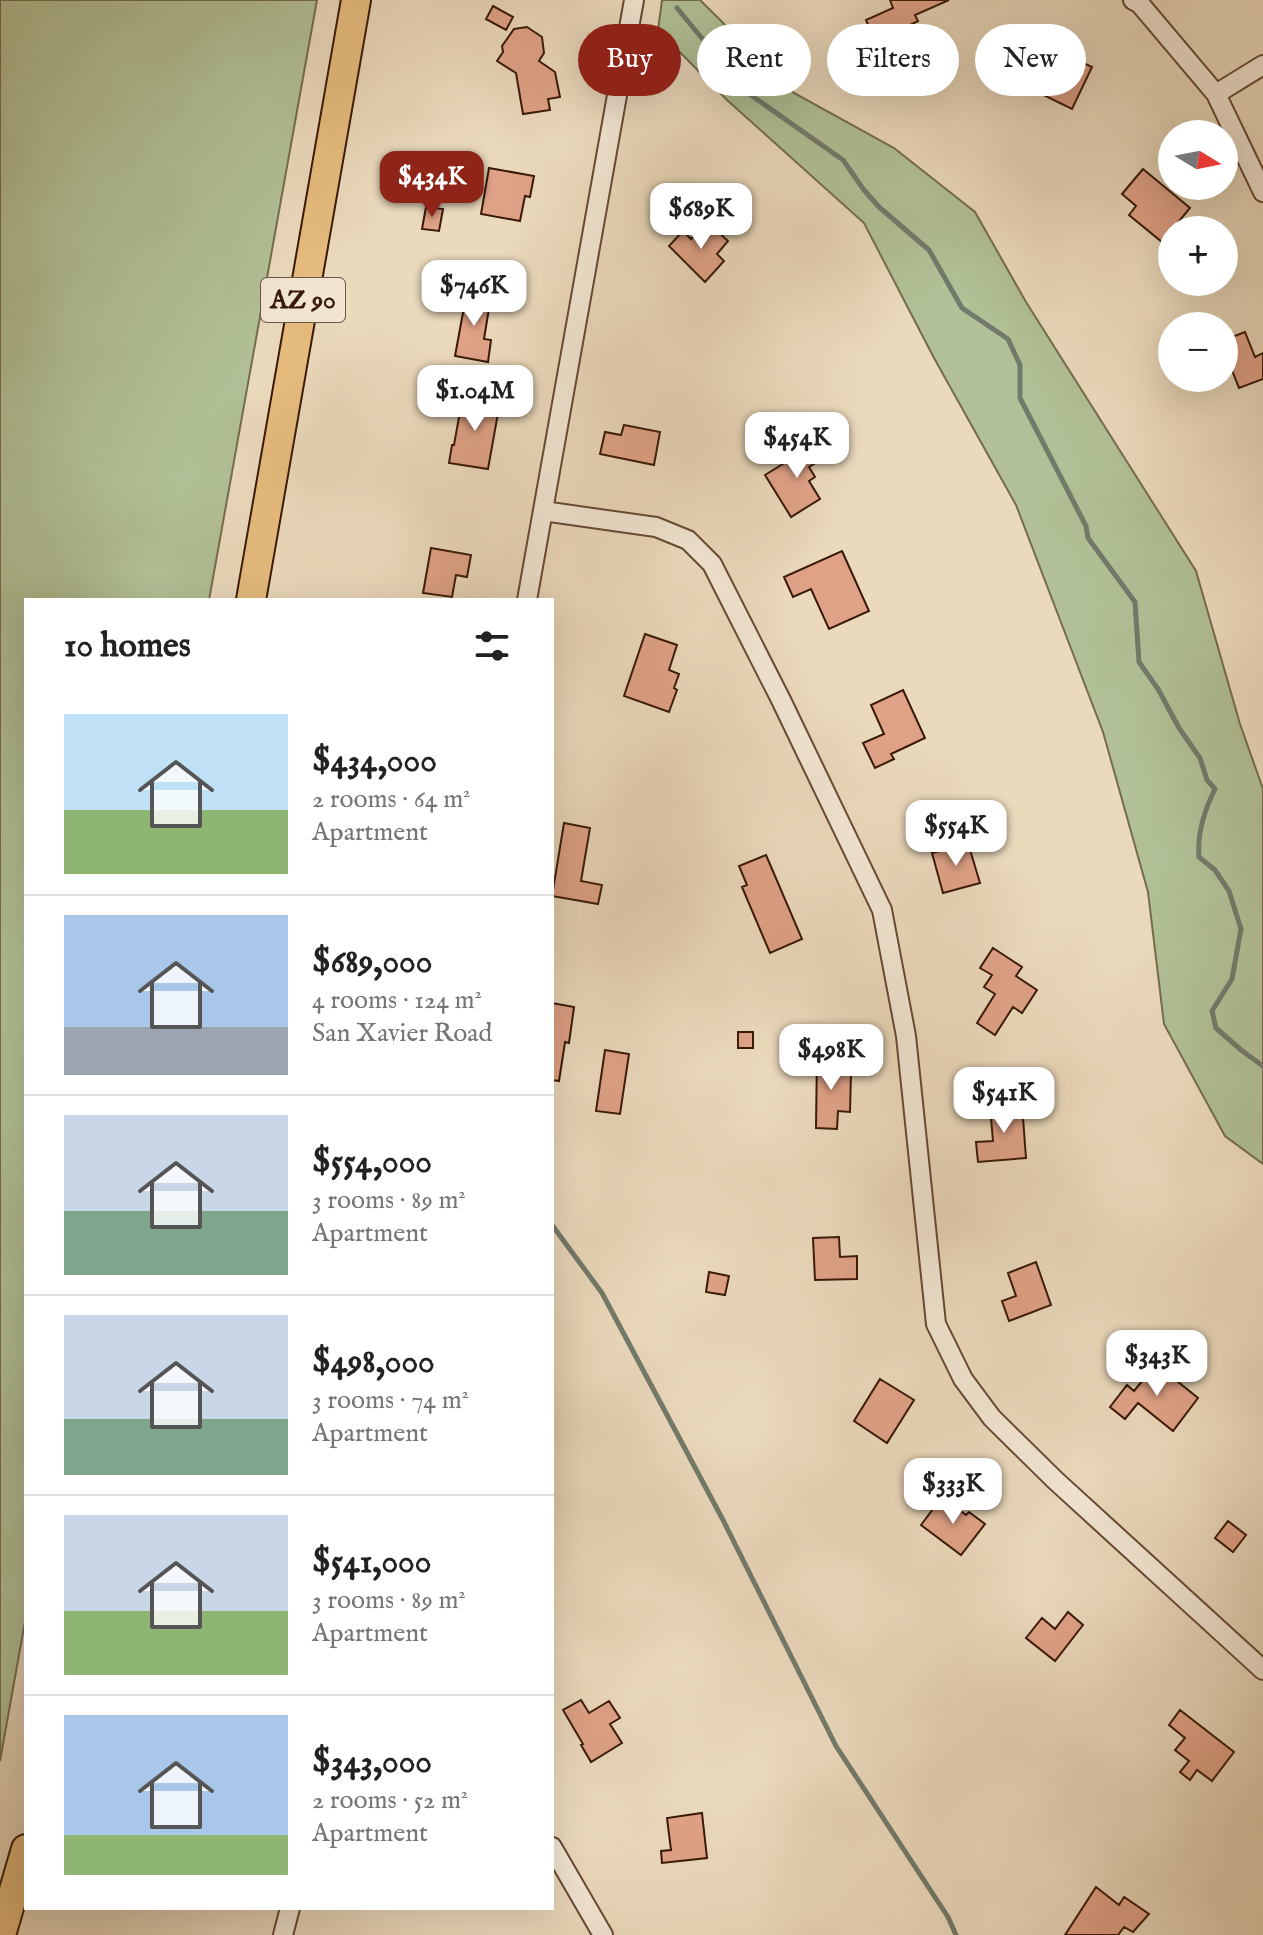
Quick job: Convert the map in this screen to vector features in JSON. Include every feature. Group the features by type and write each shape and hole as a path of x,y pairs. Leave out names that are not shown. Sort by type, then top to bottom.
{"highway":[{"name":"AZ 90","path":"251,598 356,0"},
{"path":"1,1935 24,1856"}],"street":[{"path":"527,598 634,0"},
{"path":"1133,0 1140,4 1216,94 1263,192"},
{"path":"1216,94 1263,65"},
{"path":"543,511 656,527 688,540 712,564 882,910 906,1036 936,1324 963,1379 992,1418 1055,1480 1259,1657"},
{"path":"554,1850 603,1935"},
{"path":"283,1935 289,1910"}],"green space":[{"path":"0,0 317,0 209,598 24,598 24,1627 0,1761"},
{"path":"662,0 700,0 724,24 697,24 697,70 681,53 681,24 659,24"},
{"path":"723,96 799,96 894,148 975,212 1026,302 1196,571 1240,724 1263,789 1263,1164 1225,1136 1164,1024 1148,892 1103,732 1016,505 934,358 864,223"}],"building":[{"path":"890,0 949,0 915,15 918,21 912,24 868,24 866,20 893,8"},
{"path":"493,6 513,17 506,30 486,19"},
{"path":"527,27 542,37 544,53 539,61 555,72 560,97 548,99 550,110 523,114 516,73 497,61 503,52 502,46 514,29"},
{"path":"1086,64 1092,67 1086,80"},
{"path":"1045,96 1078,96 1072,109"},
{"path":"489,168 534,176 530,197 525,196 520,221 481,214"},
{"path":"1143,169 1158,181 1158,200 1180,200 1190,208 1183,216 1158,216 1158,239 1129,215 1136,206 1122,194"},
{"path":"426,207 443,209 439,231 422,229"},
{"path":"708,222 728,241 717,254 724,261 705,282 669,246 683,231 691,239"},
{"path":"467,291 491,296 484,339 491,340 488,362 455,356"},
{"path":"1245,332 1255,357 1263,353 1263,379 1239,388 1238,385 1238,335"},
{"path":"463,395 500,402 488,469 449,463"},
{"path":"624,425 660,432 654,465 600,454 605,432 621,435"},
{"path":"820,441 829,455 809,467 815,477 809,481 820,499 791,517 765,475"},
{"path":"431,548 471,555 467,577 456,575 452,597 423,593"},
{"path":"842,551 869,611 829,629 811,589 793,597 784,577"},
{"path":"645,634 677,645 669,670 679,674 669,712 624,696"},
{"path":"903,690 925,738 891,754 894,759 875,768 863,743 884,734 871,705"},
{"path":"564,823 590,828 581,881 602,885 598,904 554,896"},
{"path":"968,843 980,883 943,893 932,853"},
{"path":"766,855 802,939 770,953 742,887 747,885 739,866"},
{"path":"993,948 1022,967 1016,976 1037,990 1022,1013 1013,1007 995,1035 977,1023 995,994 984,987 992,975 980,968"},
{"path":"554,1003 574,1007 559,1081 554,1080"},
{"path":"738,1032 753,1032 753,1048 738,1048"},
{"path":"605,1050 629,1054 620,1114 596,1111"},
{"path":"817,1055 838,1056 837,1073 851,1073 850,1112 838,1111 837,1129 816,1128"},
{"path":"1022,1104 1026,1158 978,1162 976,1142 993,1141 990,1107"},
{"path":"839,1237 840,1257 857,1256 857,1279 815,1280 813,1238"},
{"path":"1036,1262 1051,1305 1009,1321 1002,1301 1016,1296 1008,1273"},
{"path":"709,1272 729,1276 725,1295 706,1292"},
{"path":"1156,1364 1198,1398 1173,1431 1138,1403 1125,1419 1110,1407 1127,1385 1134,1391"},
{"path":"880,1379 914,1400 887,1443 854,1421"},
{"path":"942,1497 966,1515 969,1512 985,1524 961,1555 921,1525"},
{"path":"1228,1521 1246,1535 1233,1552 1215,1538"},
{"path":"1068,1612 1083,1625 1055,1661 1026,1638 1042,1618 1055,1629"},
{"path":"581,1700 589,1713 609,1701 620,1718 610,1724 622,1743 591,1762 563,1710"},
{"path":"1180,1710 1234,1752 1212,1781 1197,1770 1190,1780 1180,1772 1189,1761 1175,1750 1185,1738 1169,1725"},
{"path":"702,1813 707,1858 662,1863 661,1851 671,1850 667,1818"},
{"path":"1096,1887 1119,1905 1124,1897 1149,1914 1133,1932 1124,1927 1118,1935 1065,1935"}],"waterway":[{"path":"677,8 705,42 739,59 748,93 843,160 879,207 929,250 962,308 1008,339 1020,365 1020,398 1086,526 1088,538 1135,602 1139,662 1200,758 1207,780 1215,789 1202,822 1199,857 1215,870 1229,891 1241,929 1232,979 1212,1011 1216,1028 1263,1066"},
{"path":"554,1228 602,1293 723,1520 836,1746 948,1917 956,1935"}]}
